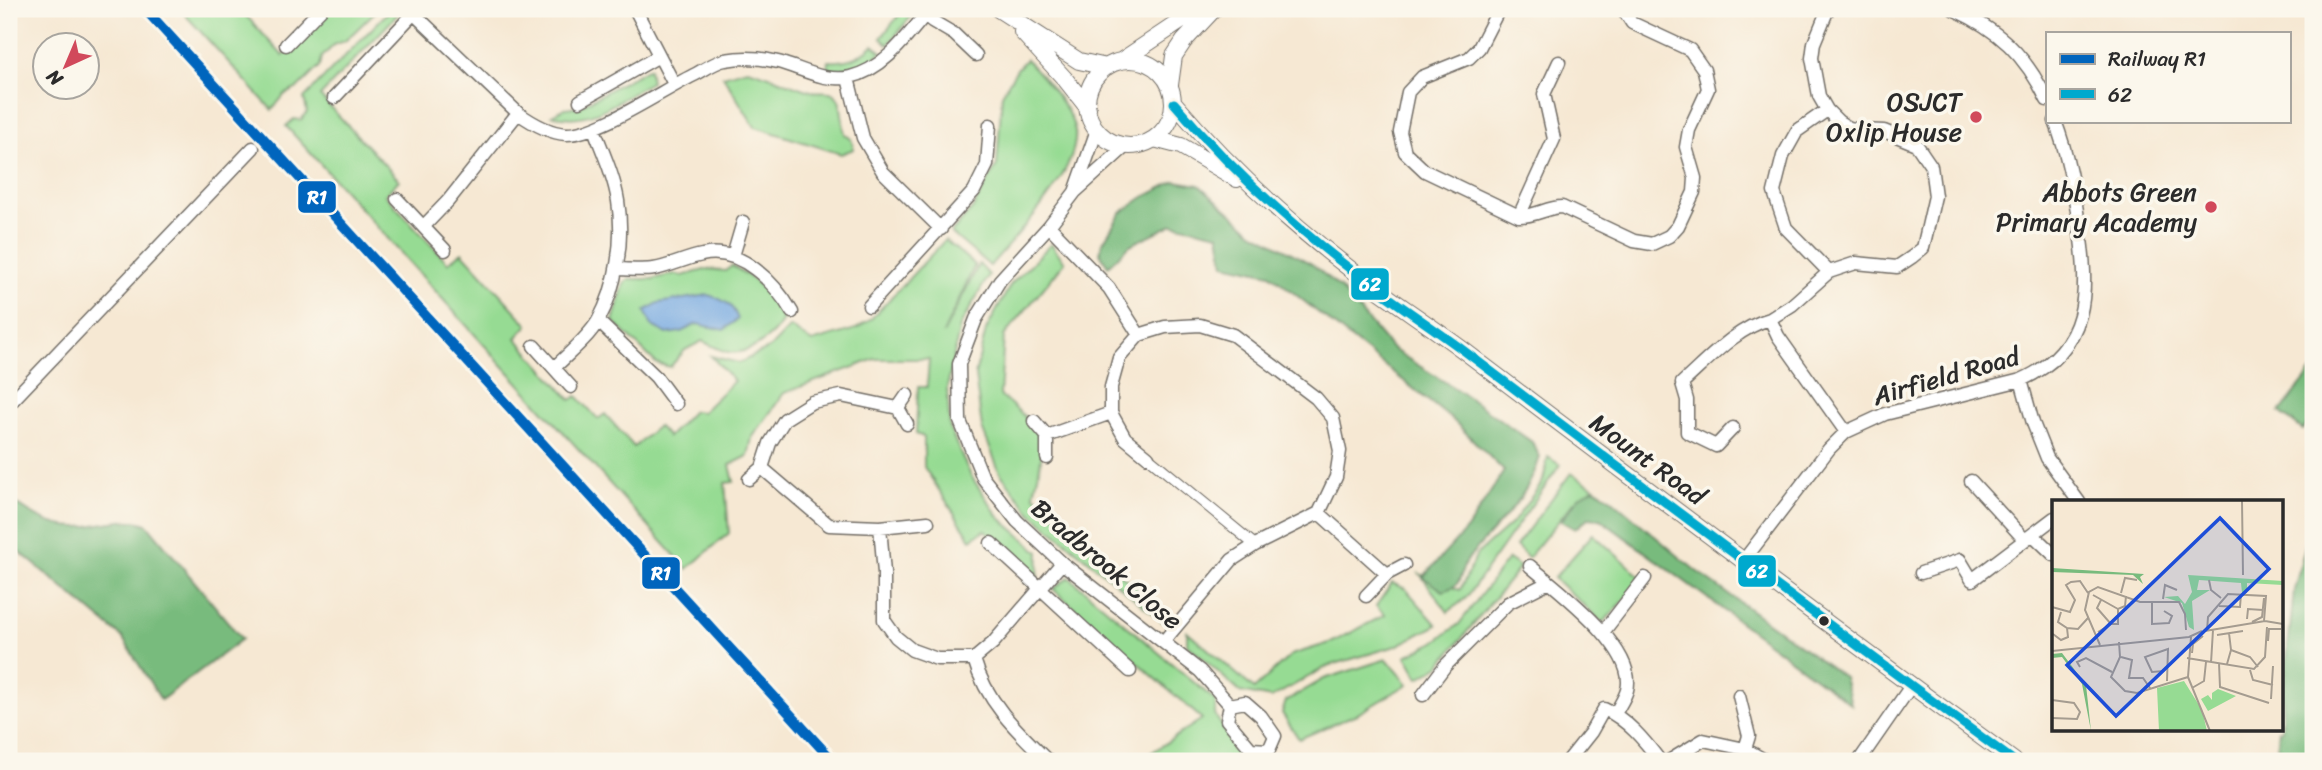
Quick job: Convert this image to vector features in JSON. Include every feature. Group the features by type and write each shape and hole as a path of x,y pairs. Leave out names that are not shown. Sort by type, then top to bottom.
{"street":[{"path":"286,45 321,9"},
{"path":"635,9 674,84"},
{"path":"1199,9 1095,78 1089,92 1087,108 1090,120 1105,138 1126,146 1141,145 1154,139 1168,123 1174,103 1170,85 1174,56 1184,41 1214,9"},
{"path":"1499,9 1479,48 1469,58 1422,77 1408,92 1400,132 1405,152 1425,171 1519,216 1528,217 1562,207 1634,241 1652,244 1669,236 1678,226 1694,192 1695,178 1686,147 1689,130 1708,89 1704,70 1690,50 1632,23 1623,9"},
{"path":"1733,428 1716,446 1687,432 1687,400 1682,383 1725,345 1757,322 1770,319 1792,305 1829,272 1856,262 1897,267 1912,257 1923,248 1935,197 1931,166 1916,144 1884,131 1849,128 1827,110 1819,96 1812,58 1814,43 1828,9"},
{"path":"1953,9 1986,27 2018,52 2034,73 2046,98"},
{"path":"334,98 412,10 518,113 539,127 566,134 594,130 674,84 723,61 750,58 778,62 816,76 848,78 871,69 891,53 924,11 976,55"},
{"path":"1002,12 1079,61 1114,64 1144,62 1163,75 1170,85"},
{"path":"1002,12 1065,79 1087,108"},
{"path":"580,101 659,56"},
{"path":"1519,216 1554,139 1544,94 1559,62"},
{"path":"848,78 863,138 883,172 941,229"},
{"name":"Mount Road","path":"1174,103 1257,191 1345,265 2014,761"},
{"path":"1827,110 1797,131 1783,156 1774,192 1786,228 1829,272"},
{"path":"424,226 448,201 518,113"},
{"name":"Airfield Road","path":"1744,560 1824,455 1846,432 1885,414 2021,380 2038,373 2064,349 2076,328 2084,303 2084,254 2073,181 2055,122"},
{"path":"869,306 974,191 987,165 990,125"},
{"path":"554,368 586,338 598,321 616,269 620,222 618,201 594,130"},
{"name":"Bradbrook Close","path":"1075,192 1097,130"},
{"name":"Mount Road","path":"1154,139 1181,146 1257,191"},
{"name":"Bradbrook Close","path":"1126,146 1075,192 1049,226 1000,280 976,319 959,364 960,421 983,478 1017,522 1062,563 1200,671 1230,705"},
{"path":"9,404 253,148"},
{"path":"397,199 445,250"},
{"path":"733,256 743,222"},
{"path":"1049,226 1109,288 1139,335"},
{"path":"616,269 654,269 705,254 733,256 747,263 780,291 792,312"},
{"path":"1770,319 1778,336 1846,432"},
{"path":"598,321 656,377 676,404"},
{"path":"1164,641 1233,560 1255,545 1319,513 1336,477 1340,452 1333,418 1316,398 1233,335 1200,325 1166,327 1139,335 1119,358 1111,387 1111,413 1125,438 1255,545"},
{"path":"534,346 571,387"},
{"path":"2021,380 2033,423 2047,458 2076,500"},
{"path":"898,408 907,395"},
{"path":"749,479 762,468 770,443 785,419 812,402 841,396 898,408"},
{"path":"898,408 906,424"},
{"path":"1046,436 1111,413"},
{"path":"1034,421 1046,436 1047,458"},
{"path":"762,468 829,525 880,527 928,522"},
{"path":"1971,481 2029,537 2052,554"},
{"path":"1319,513 1387,574"},
{"path":"1921,573 1960,560 1972,580 2052,520"},
{"path":"880,527 884,620 896,637 912,650 937,659 974,659 993,643 1062,563"},
{"path":"991,543 1130,671"},
{"path":"1367,596 1387,574 1404,565"},
{"path":"1530,566 1604,631 1625,666 1628,688 1615,714"},
{"path":"1604,631 1645,578"},
{"path":"1423,695 1445,666 1508,603 1549,582"},
{"path":"974,659 979,677 997,708 1048,761"},
{"path":"1859,761 1911,686"},
{"path":"1739,696 1749,736 1745,749"},
{"name":"Bradbrook Close","path":"1245,702 1261,716 1275,736 1273,756 1251,749 1239,737 1227,720 1230,705 1245,702"},
{"path":"1568,761 1591,732 1604,709 1615,714 1642,737 1660,761"},
{"path":"1669,761 1703,740 1745,749 1766,761"}],"green space":[{"path":"180,9 240,9 283,56 328,9 378,9 345,41 335,44 322,57 320,66 298,88 285,94 272,110"},
{"path":"391,9 401,11 320,96 399,180 385,195 448,263 462,252 528,325 516,338 571,400 577,396 598,419 605,414 634,447 658,426 668,437 693,411 702,412 734,381 711,356 739,363 770,348 790,327 812,342 856,329 870,320 945,240 975,265 943,334 979,264 989,275 960,326 947,388 950,430 971,476 999,517 1039,552 1038,576 985,530 971,539 924,467 924,437 916,434 918,387 927,387 929,359 875,359 784,393 752,438 748,456 730,465 734,482 725,483 729,533 687,569 286,126 294,119 301,120 307,112 304,98"},
{"path":"904,9 913,14 888,45 881,38"},
{"path":"873,45 882,52 869,61 843,71 827,72 828,61 852,58"},
{"path":"1026,59 1068,112 1075,131 1074,147 1057,184 990,266 951,233 973,208 997,165 1002,94"},
{"path":"649,68 651,82 603,110 579,117 552,115 565,108 580,106"},
{"path":"747,69 811,91 835,94 840,104 845,134 851,139 854,149 841,154 755,127 723,76"},
{"path":"1175,181 1199,185 1253,232 1312,264 1341,289 1391,348 1532,442 1540,457 1527,487 1510,512 1468,559 1456,585 1443,591 1423,577 1467,529 1504,471 1455,422 1270,274 1224,264 1219,234 1173,224 1130,245 1108,266 1100,253 1102,244 1121,213 1142,198"},
{"path":"1051,244 1065,262 1004,336 1000,395 1030,422 1041,439 1041,460 1034,494 1073,534 1172,618 1163,622 1031,513 1000,473 982,428 975,375 986,330 1011,284"},
{"path":"732,266 763,289 776,304 783,320 767,339 752,348 728,352 702,341 685,350 670,367 656,363 613,321 624,284 630,279 653,279 674,274 682,276 708,269 725,271"},
{"path":"2313,370 2313,417 2303,430 2280,412"},
{"path":"1548,457 1560,465 1466,598 1448,612 1420,574 1460,590 1477,554 1514,521 1543,481"},
{"path":"1571,473 1601,492 1574,502 1528,558 1516,546"},
{"path":"1594,488 1610,498 1695,570 1844,677 1851,704 1600,519 1588,518 1575,529 1561,521 1579,497"},
{"path":"9,498 27,511 55,524 77,527 125,521 147,524 242,639 161,700 122,637 9,543"},
{"path":"2313,516 2313,761 2276,761 2279,732 2284,732 2284,686 2294,590"},
{"path":"1593,534 1643,579 1603,623 1554,578"},
{"path":"1508,559 1520,567 1440,665 1419,678 1406,656 1433,643 1459,624"},
{"path":"1069,577 1216,701 1215,715 1244,761 1139,761 1202,719 1053,589"},
{"path":"1392,583 1406,589 1437,625 1396,646 1328,666 1271,698 1240,692 1187,644 1187,631 1254,689 1291,655 1333,642 1385,615 1376,606"},
{"path":"1387,659 1408,684 1359,713 1299,739 1282,713 1286,701 1324,679"}],"water":[{"path":"708,295 727,303 736,314 738,319 724,330 697,324 681,332 667,334 652,326 645,311 658,303"}],"railway":[{"path":"145,9 833,761"}],"rail line":[{"name":"R1","path":"145,9 833,761"}],"transit line":[{"name":"62","path":"1174,103 1255,188 1345,265 2014,761"}],"place":[{"name":"OSJCT Oxlip House","path":"1976,117"},
{"name":"Abbots Green Primary Academy","path":"2211,207"}]}
